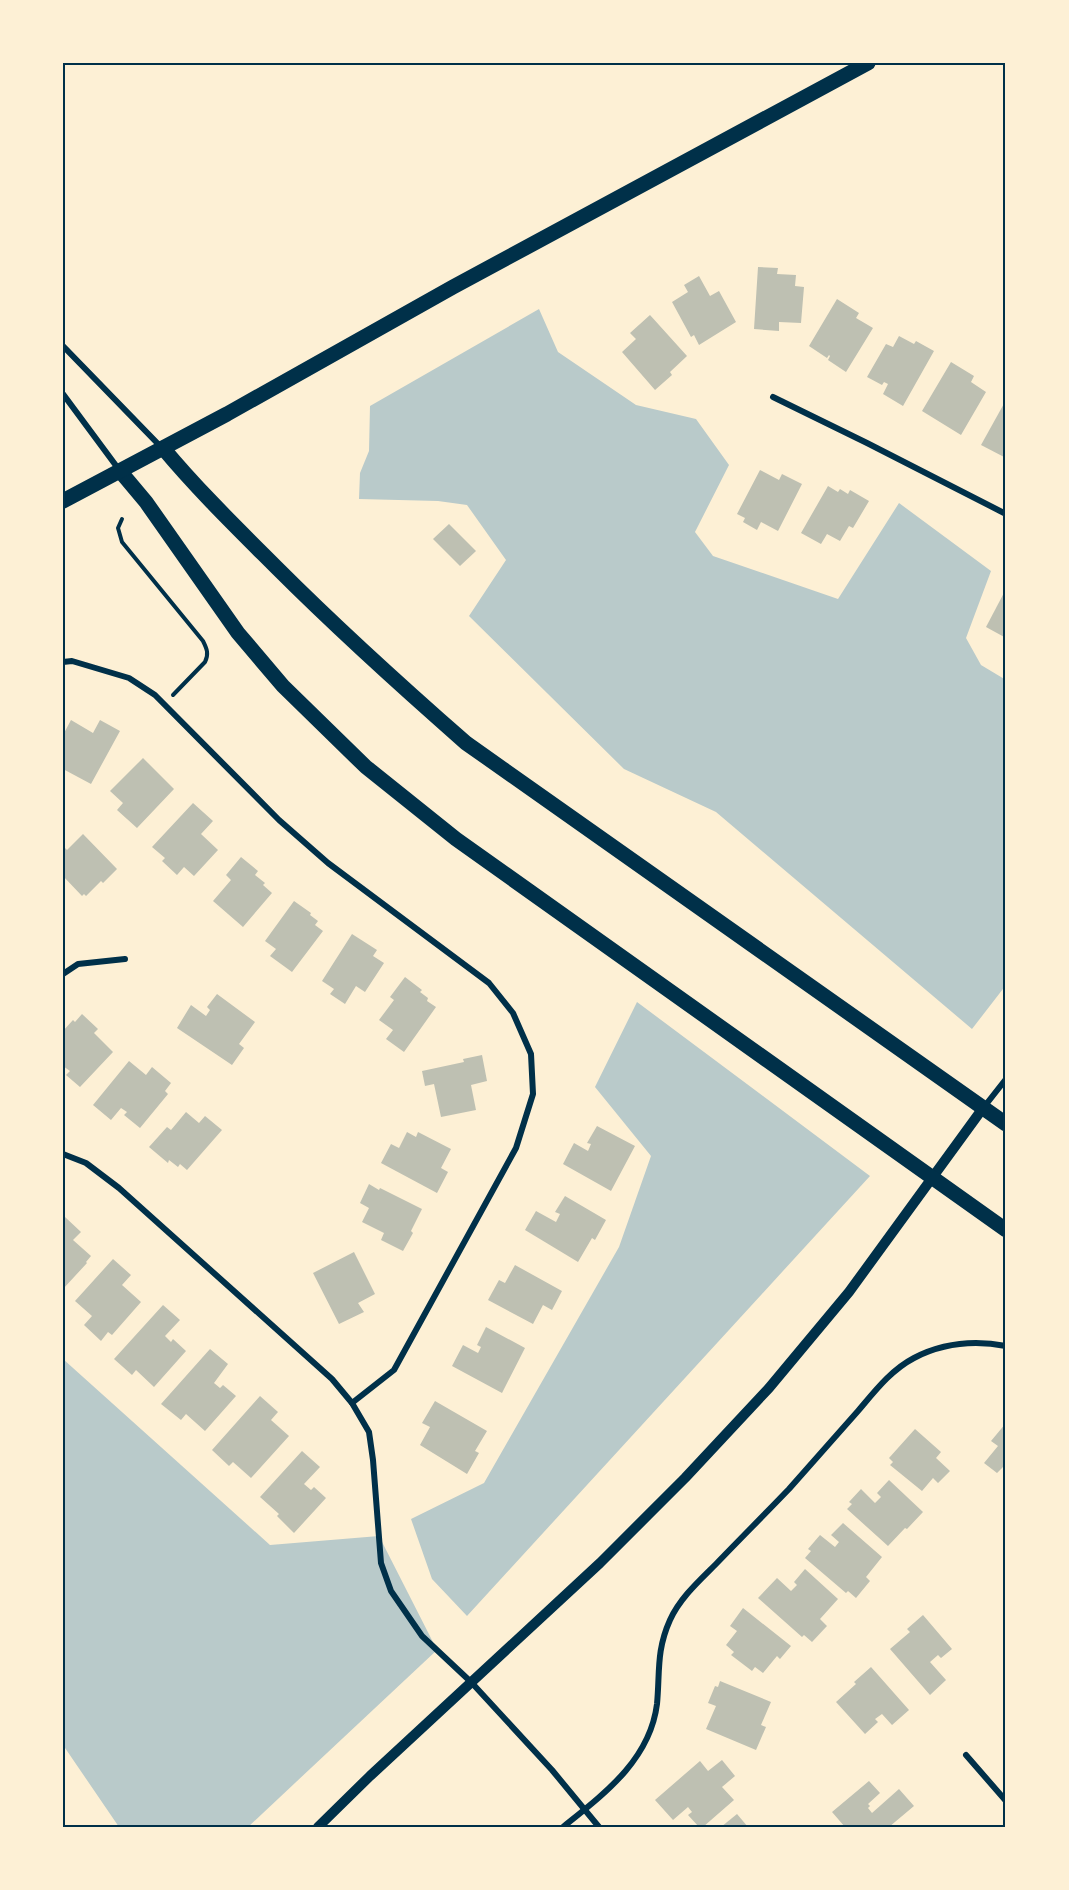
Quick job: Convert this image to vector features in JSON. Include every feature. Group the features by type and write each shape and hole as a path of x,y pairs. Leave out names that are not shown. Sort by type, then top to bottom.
{"main road":[{"path":"63,501 227,414 463,282 868,63"},
{"path":"163,448 186,477 300,591 390,677 466,743 1006,1124"},
{"path":"120,471 146,502 246,642 283,686 366,767 456,840 1006,1230"}],"street":[{"path":"63,346 163,448"},
{"path":"63,394 120,471"},
{"path":"773,397 1006,514"},
{"path":"63,663 72,661 129,678 155,695 279,820 328,863 489,983 513,1013 531,1054 533,1094 516,1148 394,1370 352,1403"},
{"path":"63,974 78,964 125,959"},
{"path":"318,1827 600,1563 685,1478 769,1388 849,1292 1006,1079"},
{"path":"63,1154 86,1163 119,1188 332,1379 352,1403 369,1432 381,1563 391,1591 422,1636 471,1682 552,1770 599,1827"},
{"path":"563,1827 623,1776 639,1754 647,1738 657,1705 657,1670 661,1645 671,1619 686,1595 789,1488 889,1376 912,1359 933,1349 960,1343 988,1343 1006,1346"},
{"path":"966,1755 1006,1801"}],"path":[{"path":"122,519 118,528 122,542 203,641 207,649 208,656 205,662 165,705"}],"shaded area":[{"path":"539,309 558,352 636,405 696,419 729,465 695,532 713,556 838,599 899,503 991,571 966,638 981,665 1006,680 1006,985 972,1029 716,812 624,769 469,616 506,560 467,505 438,501 359,499 360,473 369,451 370,406"},
{"path":"637,1002 870,1176 467,1616 432,1579 411,1519 484,1483 619,1247 651,1156 595,1087"},
{"path":"63,1359 270,1545 379,1536 437,1650 248,1827 119,1827 63,1745"}],"building":[{"path":"758,267 778,268 777,274 796,275 795,286 804,287 801,323 779,322 779,331 754,329"},
{"path":"699,276 710,296 719,291 736,322 699,345 694,335 691,337 672,302 688,292 684,285"},
{"path":"837,299 859,313 856,318 873,328 846,372 828,360 829,355 827,358 809,346"},
{"path":"650,315 687,356 670,372 672,375 655,390 622,352 636,339 630,333"},
{"path":"899,336 914,344 916,341 934,351 903,406 883,394 888,384 884,382 882,385 867,377 886,344 893,347"},
{"path":"951,362 974,376 971,382 986,392 961,435 922,411"},
{"path":"1006,400 1006,458 981,445"},
{"path":"760,470 779,480 782,474 802,484 778,531 761,522 757,530 743,522 745,518 737,514"},
{"path":"828,486 838,492 840,489 848,494 850,490 869,501 853,528 849,526 840,541 827,534 821,544 801,533"},
{"path":"449,524 476,551 460,566 433,539"},
{"path":"1006,589 1006,638 986,627"},
{"path":"71,720 93,733 100,720 120,731 91,784 63,769 63,735"},
{"path":"143,758 174,789 137,828 117,810 123,803 110,791"},
{"path":"193,803 213,821 201,834 218,850 194,876 184,867 177,875 162,861 165,858 152,847"},
{"path":"83,834 117,869 86,896 84,894 82,896 63,876 63,846 67,850"},
{"path":"241,857 258,871 255,875 272,893 243,927 213,901 231,880 226,875"},
{"path":"294,901 311,913 310,915 318,921 315,925 323,931 292,972 270,956 276,949 265,941"},
{"path":"352,934 377,950 373,956 384,963 365,992 356,986 345,1004 330,994 334,989 322,981"},
{"path":"405,977 422,990 420,992 428,998 427,1001 436,1007 404,1052 386,1039 393,1030 379,1020 394,1000 390,997"},
{"path":"217,994 255,1022 239,1044 244,1048 232,1065 177,1028 191,1005 206,1016 210,1010 207,1007"},
{"path":"82,1014 98,1029 94,1033 113,1052 80,1087 66,1075 70,1071 63,1066 63,1031"},
{"path":"482,1055 487,1081 471,1085 476,1110 441,1117 434,1084 425,1086 422,1071 464,1062 463,1059"},
{"path":"129,1061 146,1075 152,1067 171,1083 165,1091 168,1094 140,1128 124,1115 127,1112 121,1108 111,1120 93,1105"},
{"path":"186,1112 199,1123 205,1116 222,1130 187,1170 180,1164 178,1167 169,1160 168,1163 149,1147 167,1127 171,1130"},
{"path":"597,1126 635,1146 611,1191 563,1164 574,1143 588,1151 591,1144 587,1143"},
{"path":"407,1132 416,1137 418,1132 451,1149 441,1168 448,1172 437,1193 381,1163 391,1144 399,1148"},
{"path":"369,1184 422,1209 403,1251 381,1240 384,1233 362,1222 369,1208 360,1203"},
{"path":"565,1196 606,1220 595,1240 592,1238 578,1262 525,1230 536,1211 556,1222 560,1214 555,1212"},
{"path":"65,1217 81,1232 73,1240 91,1256 63,1289 63,1219"},
{"path":"354,1252 375,1294 358,1303 364,1312 339,1324 313,1273"},
{"path":"113,1259 131,1275 122,1285 141,1302 112,1335 108,1332 101,1341 84,1325 92,1316 75,1301"},
{"path":"515,1265 562,1291 552,1310 543,1305 533,1324 488,1300 499,1280 505,1283"},
{"path":"163,1305 180,1320 165,1336 171,1342 173,1339 186,1351 154,1387 136,1370 132,1375 114,1359"},
{"path":"486,1327 525,1348 502,1393 452,1366 463,1345 478,1353 481,1347 477,1345"},
{"path":"210,1349 228,1364 214,1383 220,1388 223,1385 236,1396 205,1431 186,1414 181,1420 161,1404"},
{"path":"260,1396 278,1412 271,1420 289,1436 251,1478 233,1462 229,1466 212,1450"},
{"path":"435,1401 487,1431 475,1451 479,1453 467,1474 420,1445 430,1427 422,1423"},
{"path":"1006,1423 1006,1470 1003,1467 997,1473 984,1463 998,1446 991,1441"},
{"path":"915,1429 941,1452 936,1458 950,1471 938,1483 933,1478 922,1491 890,1465 893,1462 889,1458"},
{"path":"302,1451 320,1467 304,1484 311,1490 314,1487 326,1498 294,1533 277,1516 279,1514 260,1497"},
{"path":"889,1480 923,1512 888,1546 847,1509 852,1504 849,1502 861,1489 875,1503 881,1497 877,1493"},
{"path":"843,1523 882,1557 866,1577 870,1581 856,1598 848,1591 846,1593 805,1558 811,1551 808,1549 820,1535 835,1547 839,1542 831,1535"},
{"path":"805,1569 838,1599 820,1619 827,1626 812,1642 804,1635 802,1637 758,1598 777,1578 791,1591 797,1585 794,1582"},
{"path":"743,1608 791,1646 780,1659 777,1656 763,1673 755,1667 752,1671 731,1655 734,1652 726,1645 737,1631 730,1626"},
{"path":"923,1615 952,1649 941,1658 938,1655 930,1662 946,1680 930,1695 890,1649 910,1632 907,1629"},
{"path":"871,1667 909,1710 892,1725 882,1714 875,1719 878,1722 865,1734 836,1702"},
{"path":"720,1681 771,1702 761,1725 766,1727 756,1750 706,1729 716,1706 708,1703 715,1686 718,1687"},
{"path":"722,1760 735,1776 722,1787 734,1800 703,1827 699,1827 688,1815 692,1812 688,1807 673,1820 655,1800 700,1761 708,1771"},
{"path":"869,1781 880,1793 868,1804 872,1813 899,1789 914,1806 889,1827 852,1827 851,1825 845,1827 832,1812"},
{"path":"737,1814 748,1827 721,1827"}]}
